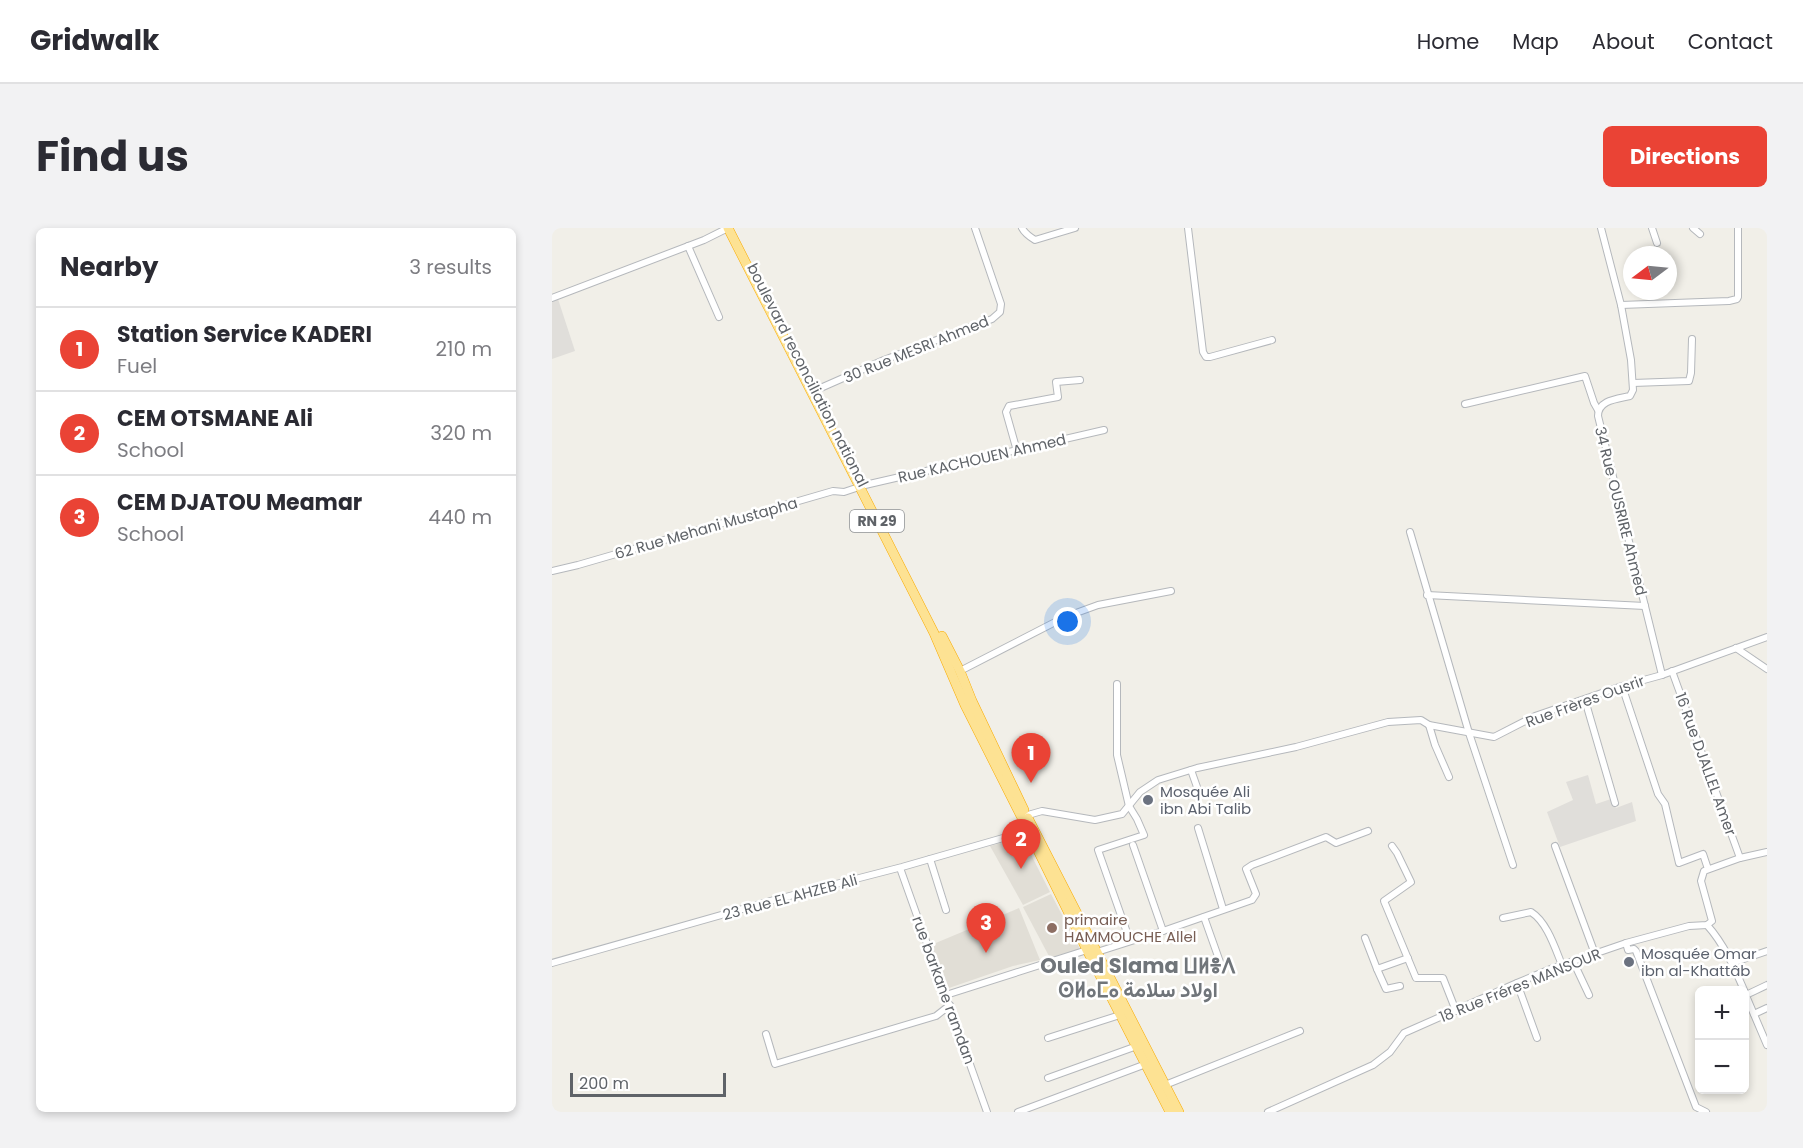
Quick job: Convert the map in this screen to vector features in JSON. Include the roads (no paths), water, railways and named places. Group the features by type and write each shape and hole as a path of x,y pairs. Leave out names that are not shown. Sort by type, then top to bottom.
{"highway":[{"name":"RN 29","path":"728,228 863,487 934,633 965,705 1092,951 1179,1112"},
{"name":"boulevard reconciliation national","path":"733,228 863,487 960,671 1025,818"},
{"name":"RN 29","path":"1092,951 1120,1015 1170,1112"}],"street":[{"path":"552,298 688,246 728,228"},
{"name":"30 Rue MESRI Ahmed","path":"816,390 884,360 992,319 1000,312 1001,304 975,228"},
{"path":"1022,228 1030,238 1035,240 1075,228"},
{"path":"1188,228 1203,352 1206,357 1272,340"},
{"path":"1601,228 1621,305 1633,382 1689,381 1692,339"},
{"path":"1652,228 1657,243"},
{"path":"1693,228 1700,234"},
{"path":"1621,305 1737,299 1738,228"},
{"path":"688,246 719,317"},
{"path":"1465,404 1586,376 1598,410"},
{"path":"1017,451 1006,412 1009,406 1058,397 1056,382 1080,380"},
{"name":"34 Rue OUSRIRE Ahmed","path":"1633,382 1630,396 1603,403 1598,410 1598,416 1662,675"},
{"name":"Rue KACHOUEN Ahmed","path":"863,487 1104,429"},
{"name":"62 Rue Mehani Mustapha","path":"552,571 833,491 844,492 863,487"},
{"path":"1410,532 1469,733 1513,865"},
{"path":"960,671 1065,617 1098,606 1171,591"},
{"path":"1428,595 1645,606"},
{"name":"Rue Frères Ousrir","path":"1025,818 1042,811 1095,820 1122,814 1140,792 1158,780 1388,722 1421,720 1429,725 1494,737 1535,716 1767,638"},
{"path":"1736,648 1767,669"},
{"name":"16 Rue DJALLEL Amer","path":"1672,671 1740,858"},
{"path":"1117,684 1117,754 1129,806 1144,835 1098,850 1130,941"},
{"path":"1622,686 1658,794 1665,804 1679,863 1703,854 1708,869"},
{"path":"1584,700 1615,803"},
{"path":"1429,725 1435,746 1449,777"},
{"path":"1191,770 1197,787"},
{"name":"23 Rue EL AHZEB Ali","path":"552,963 1010,836 1025,818"},
{"path":"1198,828 1223,909"},
{"path":"946,995 1163,931 1252,900 1256,894 1246,869 1252,865 1326,837 1336,843 1368,831"},
{"path":"1133,845 1163,931"},
{"path":"1392,846 1411,882 1384,901 1416,978 1443,978 1456,1011"},
{"path":"1555,846 1595,954"},
{"path":"1742,986 1719,938 1707,925 1712,921 1701,881 1704,871 1708,869 1767,852"},
{"path":"930,859 946,910"},
{"name":"rue barkane ramdan","path":"900,868 987,1112"},
{"path":"1503,918 1531,912 1535,914 1548,933 1562,965"},
{"path":"1204,916 1220,962"},
{"name":"18 Rue Fréres MANSOUR","path":"1268,1112 1373,1065 1390,1052 1404,1033 1517,983 1626,943 1689,926 1707,925"},
{"path":"1365,938 1386,989 1400,986"},
{"path":"1626,943 1628,950 1636,951 1696,1107 1706,1112"},
{"path":"1732,963 1767,951"},
{"path":"1377,969 1408,958"},
{"path":"1573,961 1589,995"},
{"path":"1517,983 1537,1038"},
{"path":"1749,991 1767,985"},
{"path":"1749,1002 1764,1029 1767,1045"},
{"path":"766,1034 775,1064 936,1016 950,1005"},
{"path":"1754,1014 1767,1008"},
{"path":"1048,1038 1120,1015"},
{"path":"1166,1085 1300,1032"},
{"path":"1048,1078 1137,1046"},
{"path":"1018,1112 1146,1064"}],"place":[{"name":"Station Service KADERI","path":"1031,783"},
{"name":"Mosquée Ali ibn Abi Talib","path":"1148,800"},
{"name":"CEM OTSMANE Ali","path":"1021,869"},
{"name":"primaire HAMMOUCHE Allel","path":"1052,928"},
{"name":"CEM DJATOU Meamar","path":"986,953"},
{"name":"Mosquée Omar ibn al-Khattâb","path":"1629,962"}],"district":[{"name":"Ouled Slama ⵡⵍⴻⴷ ⵙⵍⴰⵎⴰ اولاد سلامة","path":"1138,977"}]}
